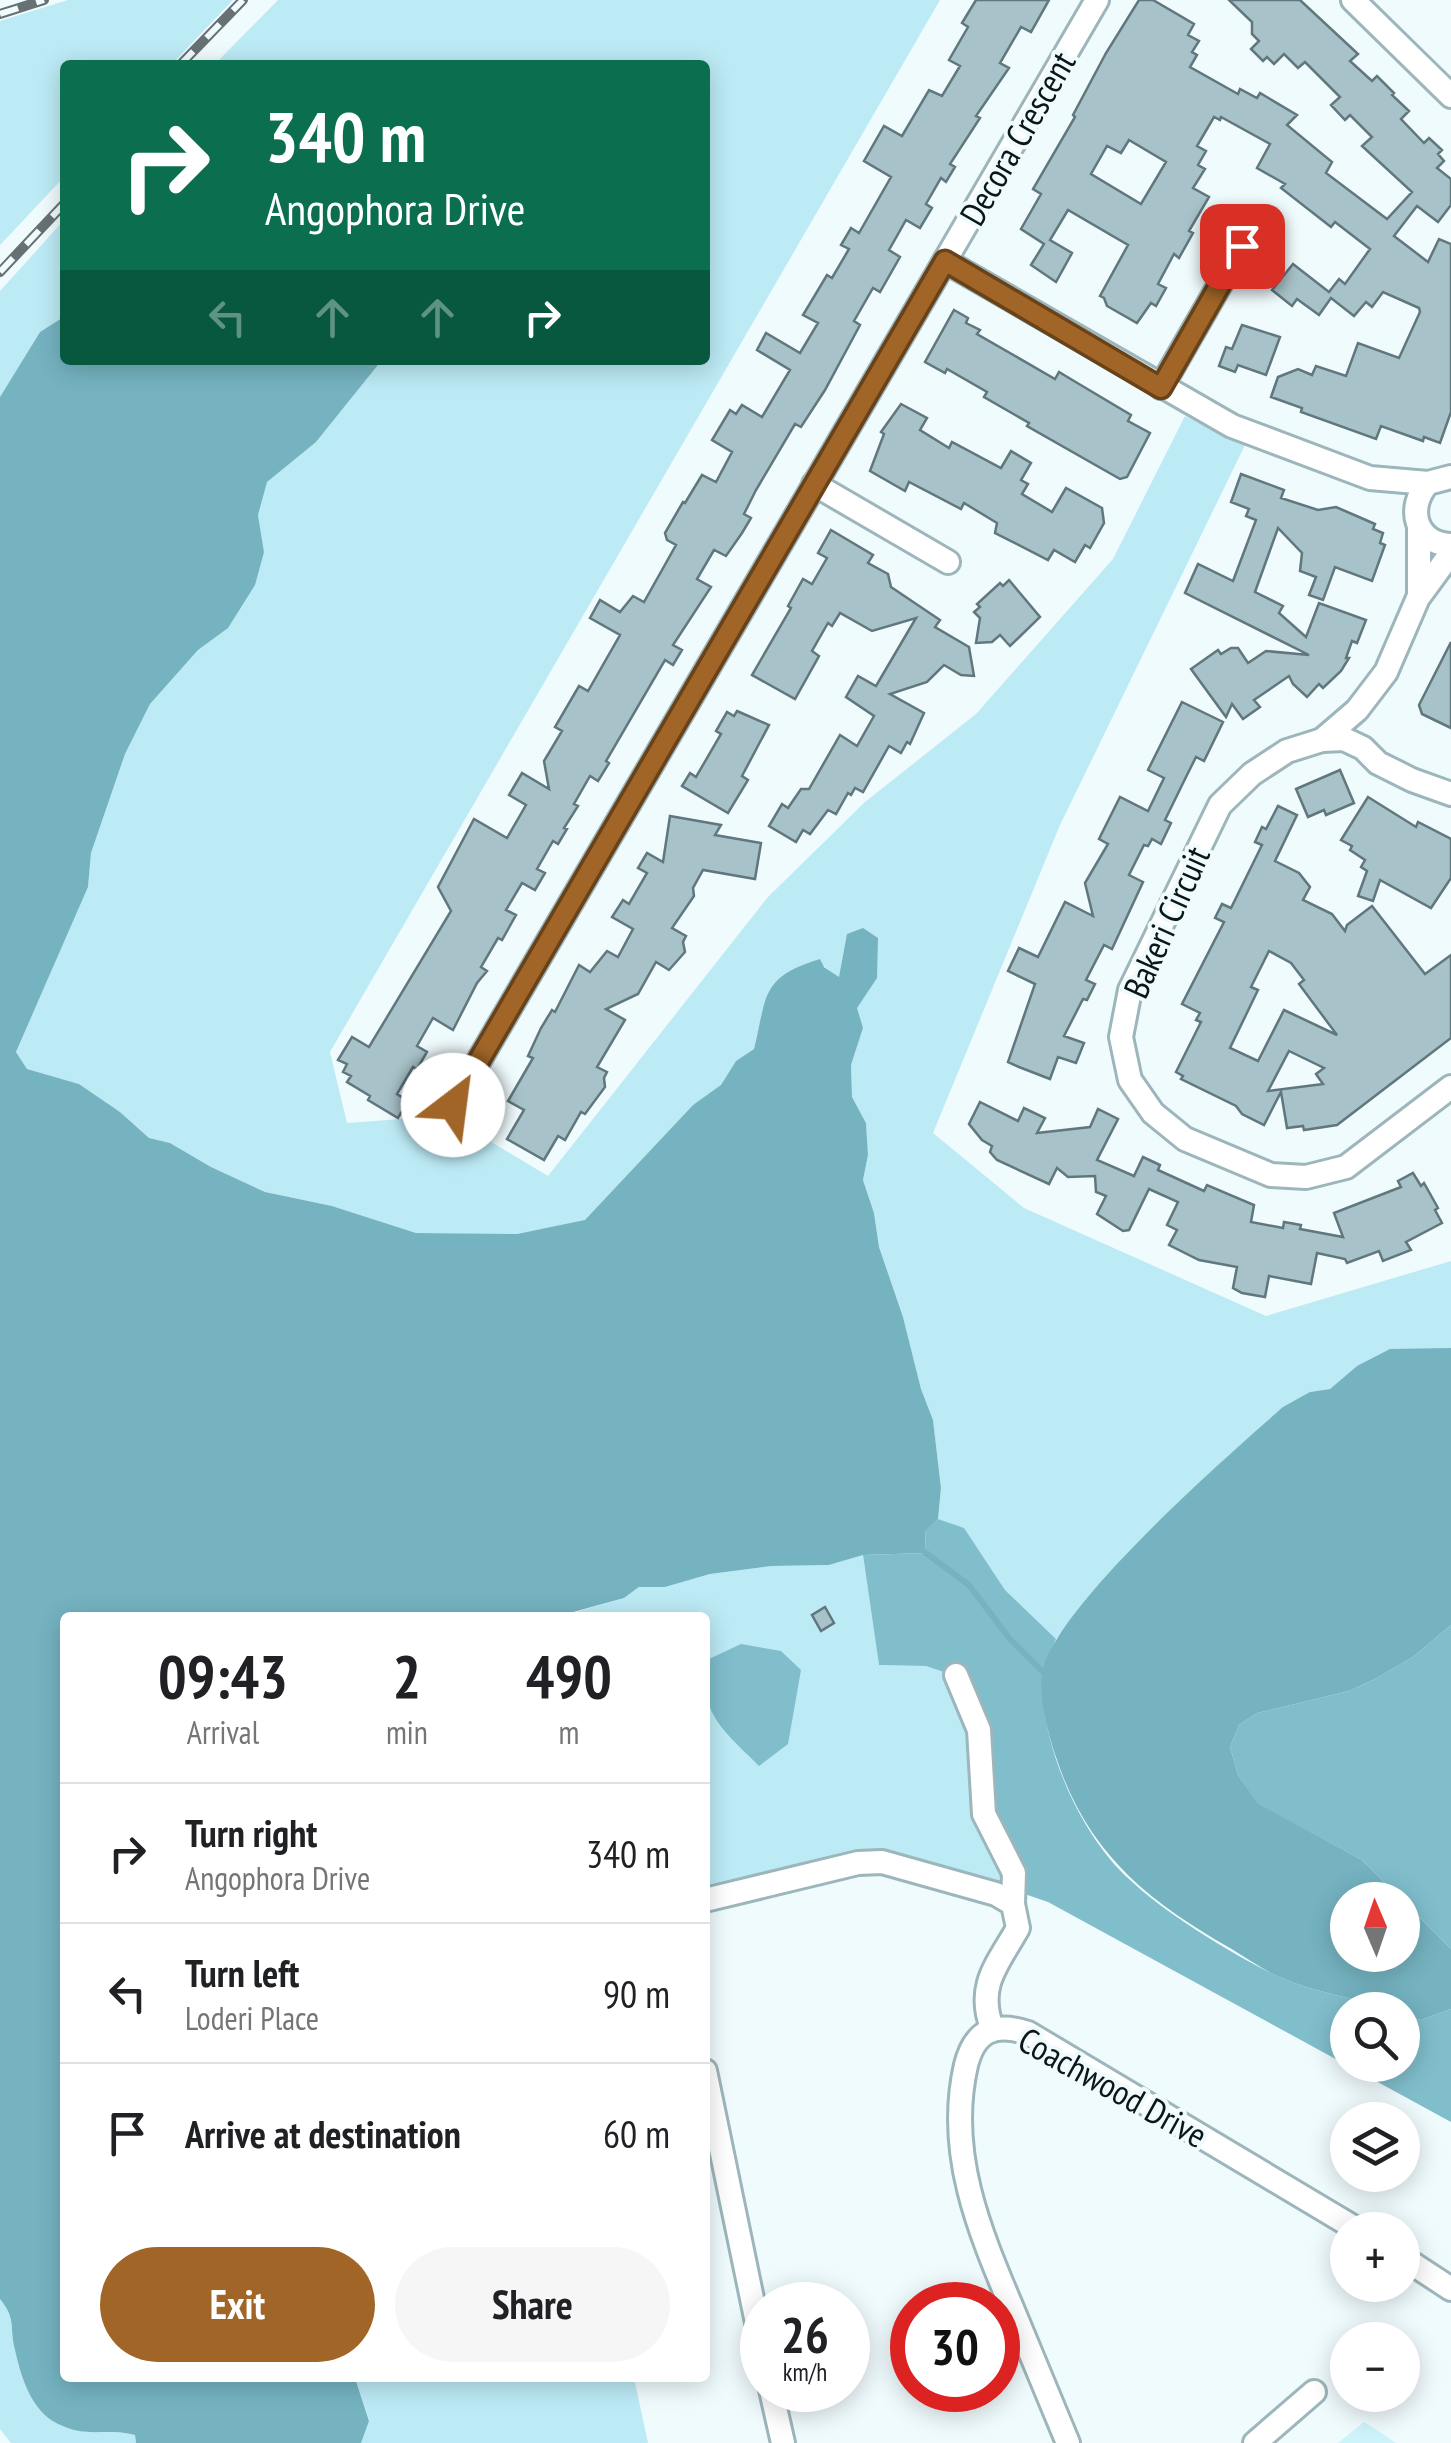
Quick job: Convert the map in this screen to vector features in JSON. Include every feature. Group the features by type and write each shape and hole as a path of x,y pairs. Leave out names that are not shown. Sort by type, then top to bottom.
{"street":[{"name":"Decora Crescent","path":"453,1105 1097,0"},
{"path":"1354,0 1451,96"},
{"path":"1161,388 1242,246"},
{"path":"945,261 1232,426 1370,478 1441,477"},
{"path":"1417,523 1416,503 1441,477"},
{"path":"1370,478 1436,543 1451,545"},
{"path":"814,484 948,562"},
{"name":"Bakeri Circuit","path":"1417,523 1422,560 1418,598"},
{"name":"Bakeri Circuit","path":"1451,553 1418,598 1386,672 1357,710 1322,740 1287,751 1252,774 1220,805 1130,990 1122,1037 1130,1080 1153,1113 1184,1139 1271,1175 1306,1177 1346,1166 1451,1087"},
{"path":"1322,740 1344,739 1363,748 1378,763 1451,794"},
{"path":"956,1676 980,1730 984,1814 1014,1873 1013,1904 1018,1928 985,1986 984,2008 992,2028"},
{"path":"710,1899 858,1863 882,1862 996,1894 1013,1904"},
{"name":"Coachwood Drive","path":"1068,2443 976,2220 960,2152 960,2092 969,2053 979,2035 992,2028 1010,2027 1028,2033 1330,2213"},
{"path":"710,2095 749,2282"},
{"path":"1420,2269 1451,2289"},
{"path":"1254,2443 1314,2392"},
{"path":"776,2412 782,2443"}],"shaded area":[{"path":"68,0 233,0 176,60 60,60 60,181 0,245 0,21"},
{"path":"278,0 940,0 330,1052 347,1123 429,1117 446,1129 468,1128 548,1176 768,897 865,802 976,714 1113,559 1185,416 1245,445 1060,825 933,1133 1024,1208 1266,1316 1451,1261 1451,1348 1357,1366 1330,1389 1310,1392 1082,1607 1056,1639 1005,1590 964,1529 938,1519 941,1488 933,1420 879,1247 874,1213 863,1180 868,1155 866,1123 852,1097 851,1065 863,1028 839,978 824,966 764,1005 754,1049 736,1061 721,1086 693,1105 585,1221 517,1234 416,1233 332,1206 265,1192 170,1143 149,1138 79,1084 27,1069 16,1052 88,887 91,853 125,754 150,704 198,650 227,628 264,552 258,515 266,482 316,442 378,365 710,365 710,60 219,60"},
{"path":"60,225 60,319 40,332 0,397 0,291"},
{"path":"60,319 60,365 378,365 316,442 267,482 258,515 264,552 255,585 228,628 198,650 150,704 125,754 91,853 88,887 16,1052 27,1069 79,1084 149,1138 170,1143 265,1192 332,1206 416,1233 517,1234 585,1220 693,1105 721,1085 736,1061 754,1049 765,1002 777,981 820,959 824,967 839,977 847,934 863,928 878,938 877,978 857,1008 863,1028 851,1065 852,1097 866,1123 868,1155 863,1180 874,1213 879,1247 933,1420 941,1488 938,1519 925,1531 926,1553 863,1555 829,1565 771,1566 710,1574 665,1587 639,1587 624,1598 573,1612 60,1612 60,2382 356,2382 369,2421 361,2443 136,2443 135,2435 88,2432 58,2424 41,2411 24,2382 11,2318 0,2299 0,397 40,332"},
{"path":"1451,1348 1451,1625 1413,1657 1349,1691 1257,1713 1239,1725 1230,1747 1238,1775 1257,1803 1362,1860 1384,1882 1330,1882 1330,1972 1420,1972 1420,1918 1451,1949 1451,2009 1421,2020 1420,1992 1330,1994 1295,1983 1200,1930 1146,1892 1103,1847 1069,1791 1050,1737 1041,1689 1043,1668 1056,1640 1081,1606 1149,1531 1283,1407 1310,1392 1330,1389 1357,1366 1390,1349"},
{"path":"938,1519 964,1528 1005,1590 1056,1639 1043,1670 1047,1728 1066,1785 1094,1838 1129,1879 1202,1934 1264,1970 1330,1994 1330,2056 1048,1902 1013,1890 984,1814 979,1730 956,1676 926,1666 879,1665 863,1555 926,1553 925,1530"},
{"path":"863,1555 879,1665 926,1666 956,1675 1013,1890 883,1849 710,1890 710,1612 576,1612 624,1598 639,1587 665,1587 710,1574 771,1566 829,1565"},
{"path":"1451,1625 1451,1949 1420,1918 1420,1882 1384,1882 1362,1860 1256,1803 1238,1775 1230,1747 1239,1725 1257,1713 1349,1691 1413,1657"},
{"path":"741,1644 781,1651 801,1670 788,1744 759,1766 735,1743 710,1708 710,1659"},
{"path":"1451,2009 1451,2122 1378,2082 1420,2082 1420,2020"},
{"path":"0,2299 11,2318 24,2382 41,2411 69,2428 135,2435 136,2443 11,2443 0,2429"},
{"path":"356,2382 635,2382 648,2443 361,2443 369,2420"},
{"path":"1364,2422 1377,2430 1396,2443 1338,2443"}],"building":[{"path":"976,0 1049,0 1031,32 1021,27 1000,63 1009,68 976,116 980,118 950,164 955,167 946,182 941,178 926,204 932,208 920,228 906,220 889,250 900,257 880,292 873,288 854,321 860,325 825,390 801,427 795,424 756,490 744,514 751,518 742,533 726,556 714,550 697,579 711,587 673,645 682,650 673,665 665,660 598,781 590,776 574,804 578,806 564,828 567,829 558,844 553,841 537,869 545,873 535,890 522,883 506,910 516,915 481,967 487,971 453,1030 433,1018 417,1046 427,1052 397,1094 408,1101 398,1118 347,1082 351,1076 343,1072 347,1064 338,1060 352,1037 369,1047 451,911 438,887 474,819 507,838 526,805 509,795 522,773 549,789 544,761 562,731 555,727 579,686 588,691 620,635 590,618 600,600 620,612 633,596 644,602 676,545 667,540 665,533 683,502 702,475 716,482 732,452 712,440 730,410 736,414 742,405 762,417 790,370 757,350 766,333 800,353 818,323 803,315 827,275 832,278 849,249 841,245 851,228 859,233 891,177 864,161 884,126 902,136 929,90 942,96 960,66 949,60 968,27 962,23"},
{"path":"1139,0 1153,0 1194,24 1188,35 1199,41 1192,52 1197,55 1190,67 1238,94 1240,89 1257,98 1260,93 1297,115 1287,125 1332,162 1326,173 1387,219 1412,192 1362,146 1372,137 1350,115 1345,120 1331,105 1340,97 1305,62 1298,68 1284,54 1274,64 1267,57 1263,61 1251,49 1259,41 1252,34 1252,22 1229,0 1300,0 1358,54 1350,61 1372,81 1377,76 1394,93 1409,111 1401,119 1424,143 1429,138 1442,150 1438,154 1444,161 1437,168 1451,179 1451,205 1438,222 1417,206 1394,236 1428,262 1439,239 1451,244 1451,412 1440,443 1381,426 1376,439 1271,397 1278,377 1298,369 1312,375 1316,366 1346,376 1358,343 1399,358 1420,312 1419,308 1383,292 1372,307 1366,302 1354,316 1331,298 1319,315 1297,299 1292,306 1272,290 1293,264 1329,292 1339,279 1345,284 1370,249 1335,222 1331,227 1281,188 1285,184 1257,168 1270,144 1221,117 1214,117 1197,146 1206,151 1198,165 1205,169 1193,188 1209,197 1179,258 1174,254 1158,284 1166,288 1156,306 1151,303 1137,323 1107,306 1100,296 1128,245 1068,210 1050,240 1072,253 1056,282 1031,265 1044,244 1021,229 1041,194 1033,189","holes":["1129,140 1166,162 1141,204 1091,174 1107,146 1121,153"]},
{"path":"954,310 980,330 977,334 1055,379 1059,372 1131,415 1128,421 1150,433 1127,477 1120,479 1027,426 1029,423 984,397 987,392 947,369 945,373 925,362"},
{"path":"1242,325 1280,337 1266,375 1238,365 1235,372 1219,366 1226,347 1232,349"},
{"path":"901,404 927,418 920,430 949,448 952,442 1001,468 1011,451 1031,463 1021,480 1028,484 1022,494 1052,512 1066,488 1102,508 1104,523 1090,548 1085,545 1075,562 1054,550 1048,560 995,533 997,523 964,503 961,509 909,482 905,491 870,471 884,434 881,432"},
{"path":"1241,474 1284,490 1281,498 1318,510 1336,507 1375,524 1373,529 1383,533 1380,543 1385,545 1372,581 1335,567 1323,600 1309,595 1316,577 1300,571 1302,553 1278,528 1255,592 1283,606 1279,613 1306,637 1319,603 1366,620 1357,643 1352,641 1349,658 1341,671 1323,688 1319,684 1307,697 1289,676 1254,700 1260,707 1243,719 1232,704 1226,717 1191,669 1218,650 1221,654 1231,648 1238,648 1248,663 1266,651 1309,655 1185,593 1198,564 1233,581 1256,520 1246,516 1249,509 1231,502"},
{"path":"831,530 873,555 868,563 888,574 891,587 940,620 935,627 969,647 974,676 961,675 944,665 927,682 890,694 924,713 910,744 907,742 901,753 889,746 863,792 855,788 851,795 848,793 836,814 828,810 810,834 803,830 796,842 769,826 782,804 788,808 801,789 809,789 840,735 857,746 874,716 846,697 858,676 876,686 916,618 872,631 840,613 832,626 828,623 812,651 819,656 795,699 752,675 791,608 788,606 803,579 812,584 827,558 818,553"},
{"path":"1009,580 1040,617 1010,646 1000,635 992,642 976,643 980,618 974,612 980,607 977,604"},
{"path":"1451,642 1451,728 1422,714 1419,705"},
{"path":"1182,702 1223,722 1204,761 1196,757 1165,820 1171,823 1161,844 1152,839 1148,846 1144,845 1129,875 1143,882 1112,949 1104,945 1086,980 1095,984 1064,1036 1084,1043 1076,1063 1058,1057 1050,1079 1008,1062 1035,984 1008,971 1019,948 1038,957 1065,902 1093,916 1085,883 1108,844 1099,839 1120,797 1148,811 1164,778 1148,770"},
{"path":"737,711 769,725 742,776 748,780 728,813 682,786 690,773 696,777 721,734 716,731 727,712 734,716"},
{"path":"1340,770 1354,803 1326,815 1324,810 1308,817 1296,789"},
{"path":"1368,797 1416,827 1418,822 1451,839 1451,878 1431,908 1380,880 1373,901 1358,896 1367,871 1361,867 1365,860 1341,840"},
{"path":"1278,806 1297,815 1275,861 1299,873 1310,887 1303,900 1332,914 1345,931 1347,925 1372,906 1425,974 1451,955 1451,1038 1337,1125 1304,1130 1303,1126 1287,1128 1281,1092 1264,1125 1242,1114 1236,1106 1181,1079 1183,1076 1176,1072 1201,1022 1196,1020 1200,1013 1182,1004 1224,922 1215,918 1222,904 1231,908 1262,845 1255,842 1262,827 1266,829","holes":["1269,951 1291,963 1304,980 1299,984 1337,1035 1284,1010 1258,1061 1230,1048 1258,990 1251,987","1289,1051 1324,1068 1316,1074 1323,1084 1268,1091"]},
{"path":"670,816 721,825 715,835 761,843 755,879 703,870 693,888 694,896 672,928 686,936 685,952 669,970 656,962 638,994 606,1009 625,1020 597,1067 607,1072 605,1087 585,1114 581,1112 565,1140 558,1136 544,1160 507,1139 524,1110 508,1101 533,1058 528,1056 541,1028 552,1010 555,1012 579,965 590,972 607,951 618,957 633,929 612,917 623,900 629,904 647,873 638,868 647,853 663,862"},
{"path":"980,1102 1018,1121 1024,1108 1045,1118 1037,1133 1090,1127 1098,1109 1118,1119 1097,1160 1134,1176 1143,1157 1160,1165 1158,1170 1204,1191 1207,1185 1254,1205 1251,1222 1283,1228 1284,1222 1343,1237 1334,1213 1401,1187 1398,1181 1413,1173 1421,1186 1424,1183 1442,1223 1406,1242 1411,1250 1383,1261 1379,1251 1347,1263 1345,1259 1317,1253 1311,1284 1269,1276 1265,1297 1242,1293 1233,1288 1237,1267 1199,1260 1169,1245 1177,1230 1167,1225 1178,1202 1149,1189 1129,1230 1123,1231 1097,1214 1106,1196 1096,1192 1095,1176 1068,1177 1057,1168 1049,1184 997,1160 990,1152 992,1146 969,1124"},
{"path":"825,1607 834,1623 821,1631 812,1615"}],"waterway":[{"path":"926,1553 969,1585 1009,1638 1042,1671"}],"railway":[{"path":"0,14 44,0"},
{"path":"185,60 243,0"},
{"path":"0,272 60,208"}],"route":[{"path":"453,1105 945,261 1161,388 1242,246"}]}
